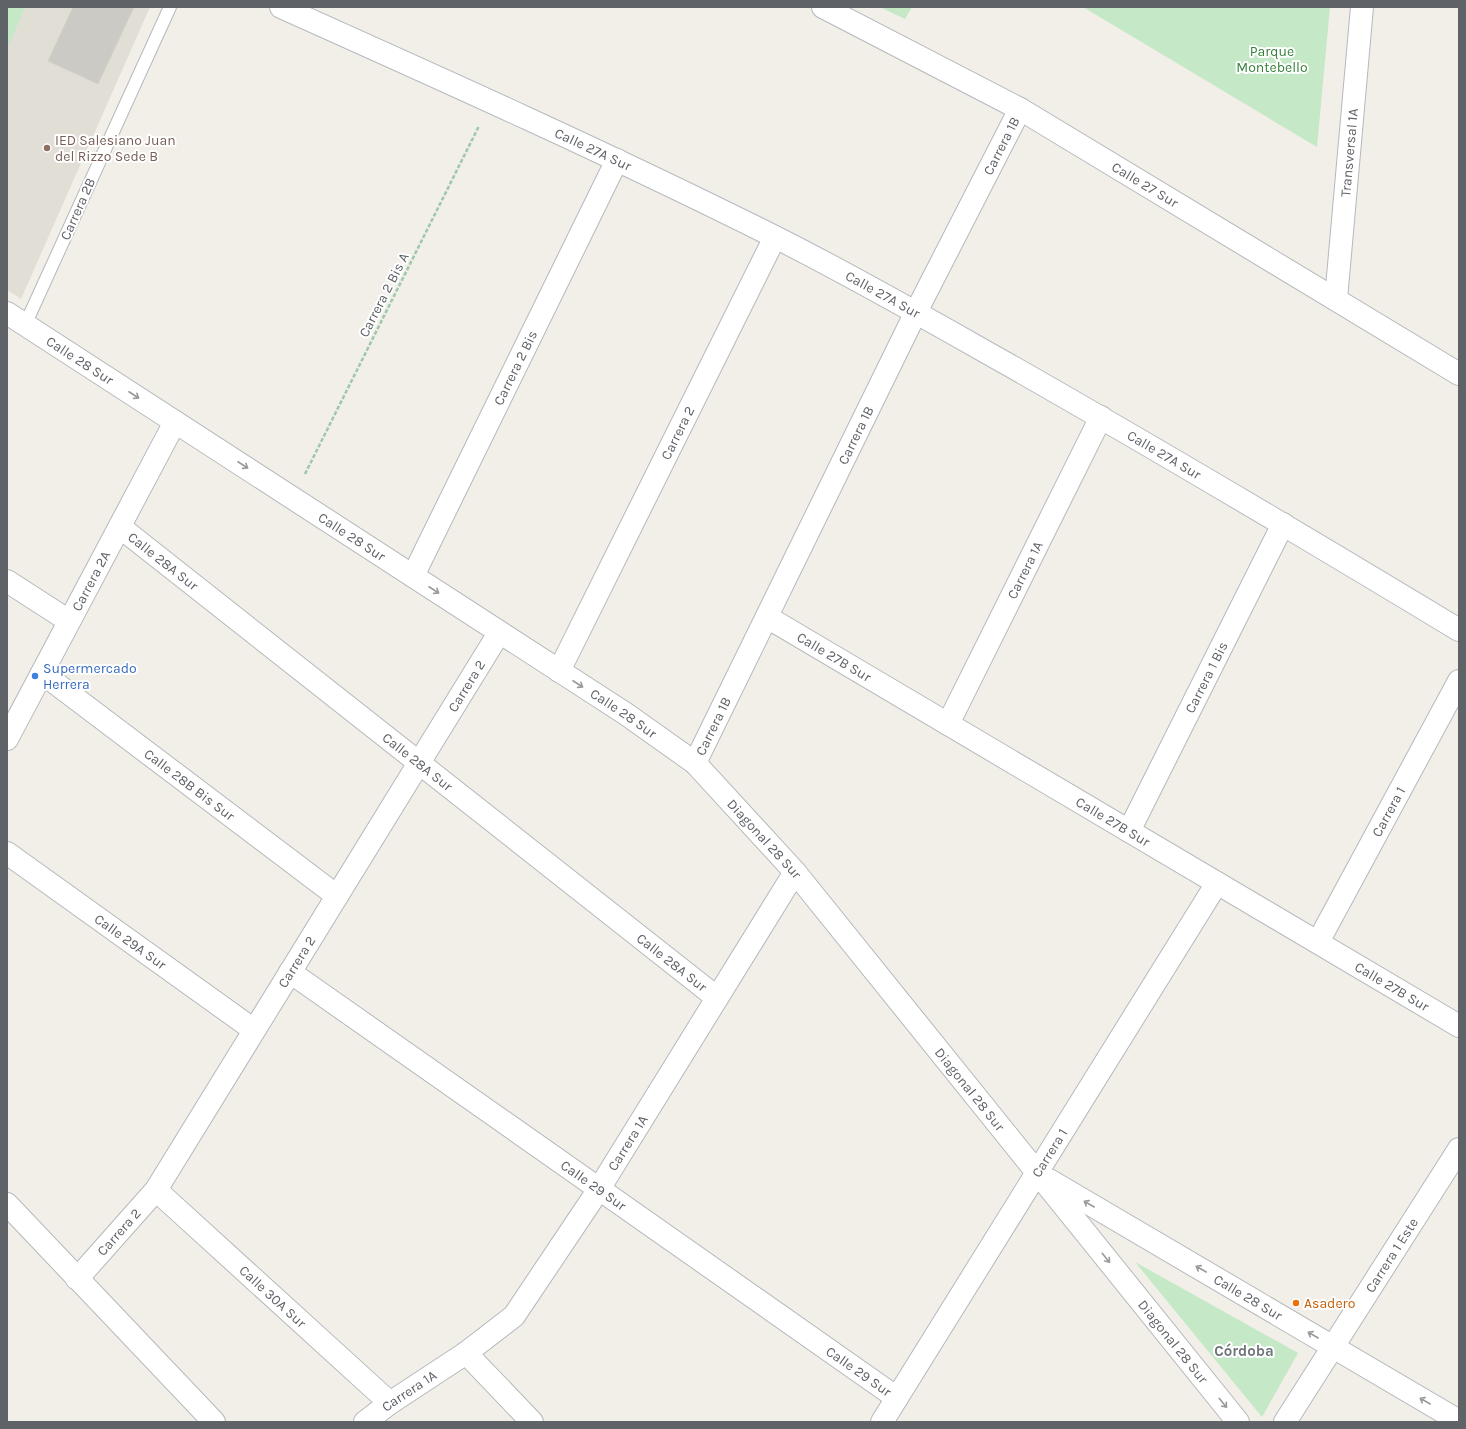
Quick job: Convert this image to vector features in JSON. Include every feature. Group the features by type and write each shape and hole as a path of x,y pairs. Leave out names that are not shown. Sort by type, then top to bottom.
{"street":[{"name":"Calle 27A Sur","path":"281,7 492,101 775,237 916,312 1101,417 1459,630"},
{"name":"Calle 27 Sur","path":"823,7 1020,109 1459,374"},
{"name":"Transversal 1A","path":"1336,299 1362,7"},
{"name":"Carrera 1B","path":"695,763 916,312 1020,109"},
{"name":"Carrera 2 Bis","path":"413,576 617,160"},
{"name":"Carrera 2","path":"559,672 775,237"},
{"name":"Calle 28 Sur","path":"7,313 626,714 695,763"},
{"name":"Carrera 1A","path":"948,724 1101,417"},
{"name":"Carrera 2A","path":"7,739 176,422"},
{"name":"Carrera 1 Bis","path":"1129,831 1282,524"},
{"name":"Calle 28A Sur","path":"120,527 716,997"},
{"path":"7,581 70,621"},
{"name":"Calle 27B Sur","path":"767,617 1459,1026"},
{"name":"Carrera 2","path":"77,1279 156,1190 499,633"},
{"name":"Calle 28B Bis Sur","path":"42,673 337,896"},
{"name":"Carrera 1","path":"1318,942 1459,681"},
{"name":"Diagonal 28 Sur","path":"695,763 795,872 1238,1422"},
{"name":"Calle 29A Sur","path":"7,852 254,1030"},
{"name":"Carrera 1A","path":"365,1422 390,1403 466,1353 514,1316 598,1189 795,872"},
{"name":"Carrera 1","path":"882,1422 1217,883"},
{"name":"Calle 29 Sur","path":"290,972 897,1398"},
{"name":"Carrera 1 Este","path":"1285,1422 1459,1149"},
{"name":"Calle 28 Sur","path":"1038,1173 1459,1421"},
{"name":"Calle 30A Sur","path":"156,1190 390,1403"},
{"path":"8,1206 214,1422"},
{"path":"466,1353 532,1422"}],"lane":[{"name":"Carrera 2B","path":"25,325 170,7"}],"path":[{"name":"Carrera 2 Bis A","path":"293,498 492,101"}],"shaded area":[{"name":"IED Salesiano Juan del Rizzo Sede B","path":"7,7 150,7 21,299 7,290"}],"green space":[{"path":"7,7 25,7 9,45 7,44"},
{"path":"880,7 912,7 905,19"},
{"name":"Parque Montebello","path":"1083,7 1330,7 1317,147"},
{"path":"1135,1262 1298,1353 1262,1417"}],"building":[{"path":"73,7 134,7 98,84 48,61"}],"place":[{"name":"IED Salesiano Juan del Rizzo Sede B","path":"47,148"},
{"name":"Supermercado Herrera","path":"35,676"},
{"name":"Asadero","path":"1296,1303"}],"district":[{"name":"Córdoba","path":"1244,1351"}]}
